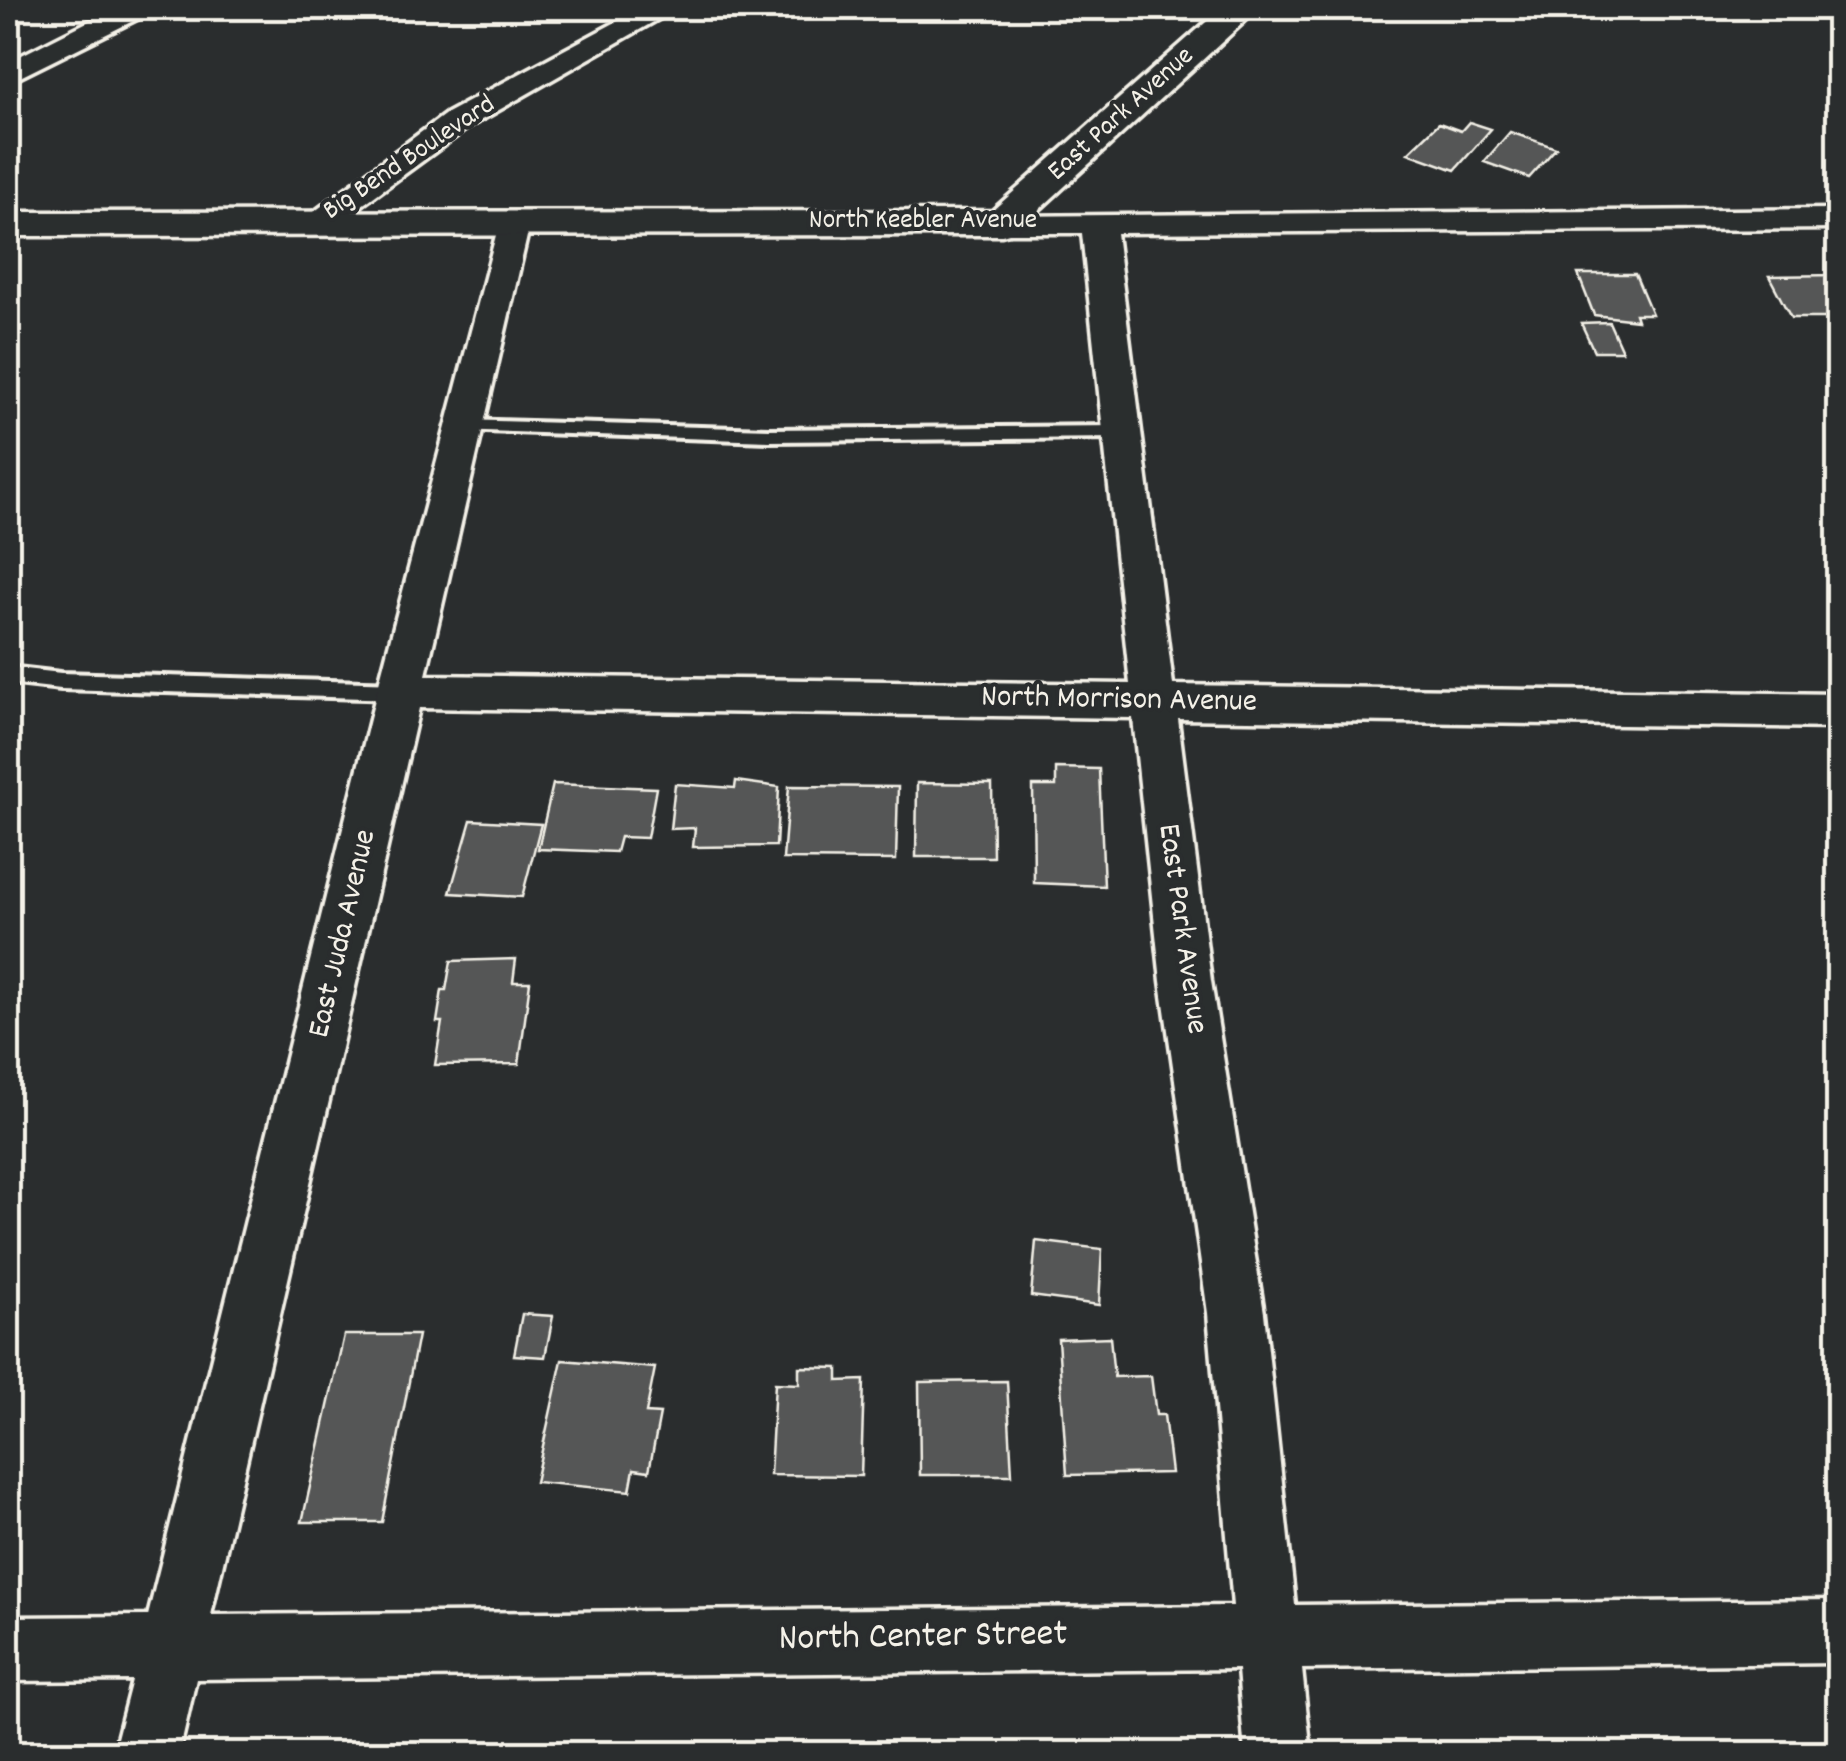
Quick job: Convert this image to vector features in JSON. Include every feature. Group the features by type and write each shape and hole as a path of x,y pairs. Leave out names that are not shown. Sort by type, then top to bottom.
{"street":[{"path":"8,74 138,8"},
{"name":"Big Bend Boulevard","path":"316,223 458,120 663,8"},
{"name":"East Park Avenue","path":"1002,222 1242,8"},
{"name":"North Keebler Avenue","path":"8,224 1838,219"},
{"name":"East Park Avenue","path":"1098,222 1119,432 1186,982 1236,1312 1278,1754"},
{"name":"East Juda Avenue","path":"146,1754 513,223"},
{"name":"North Morrison Avenue","path":"400,692 1838,711"},
{"name":"North Center Street","path":"8,1649 1838,1632"}],"lane":[{"path":"463,426 770,434 1119,432"},
{"path":"8,674 62,681 400,692"}],"building":[{"path":"1469,122 1491,129 1455,170 1408,153 1439,123 1461,131"},
{"path":"1510,132 1556,148 1529,178 1484,162"},
{"path":"1578,274 1635,274 1652,314 1635,314 1637,320 1594,315"},
{"path":"1838,275 1838,318 1791,318 1769,276"},
{"path":"1609,322 1622,351 1594,351 1581,323"},
{"path":"1056,768 1099,769 1104,886 1034,883 1033,786 1056,786"},
{"path":"736,781 779,787 776,846 693,847 695,828 670,829 675,784 735,788"},
{"path":"917,783 992,784 993,857 916,857"},
{"path":"553,784 656,788 647,838 620,837 616,852 538,849"},
{"path":"789,786 898,787 896,860 783,859"},
{"path":"471,820 541,824 522,897 450,893"},
{"path":"516,959 513,982 530,982 519,1064 435,1065 442,1022 437,1022 451,961"},
{"path":"1036,1241 1102,1249 1099,1305 1031,1296"},
{"path":"522,1314 553,1316 545,1357 514,1355"},
{"path":"344,1335 418,1335 382,1522 302,1522"},
{"path":"1110,1337 1114,1377 1151,1376 1156,1415 1164,1415 1171,1473 1067,1475 1058,1339"},
{"path":"562,1360 655,1368 646,1413 660,1414 649,1471 634,1469 630,1491 535,1482"},
{"path":"799,1367 838,1368 838,1381 864,1380 861,1476 770,1475 775,1383 799,1384"},
{"path":"1007,1381 1012,1475 920,1475 919,1382"}]}
